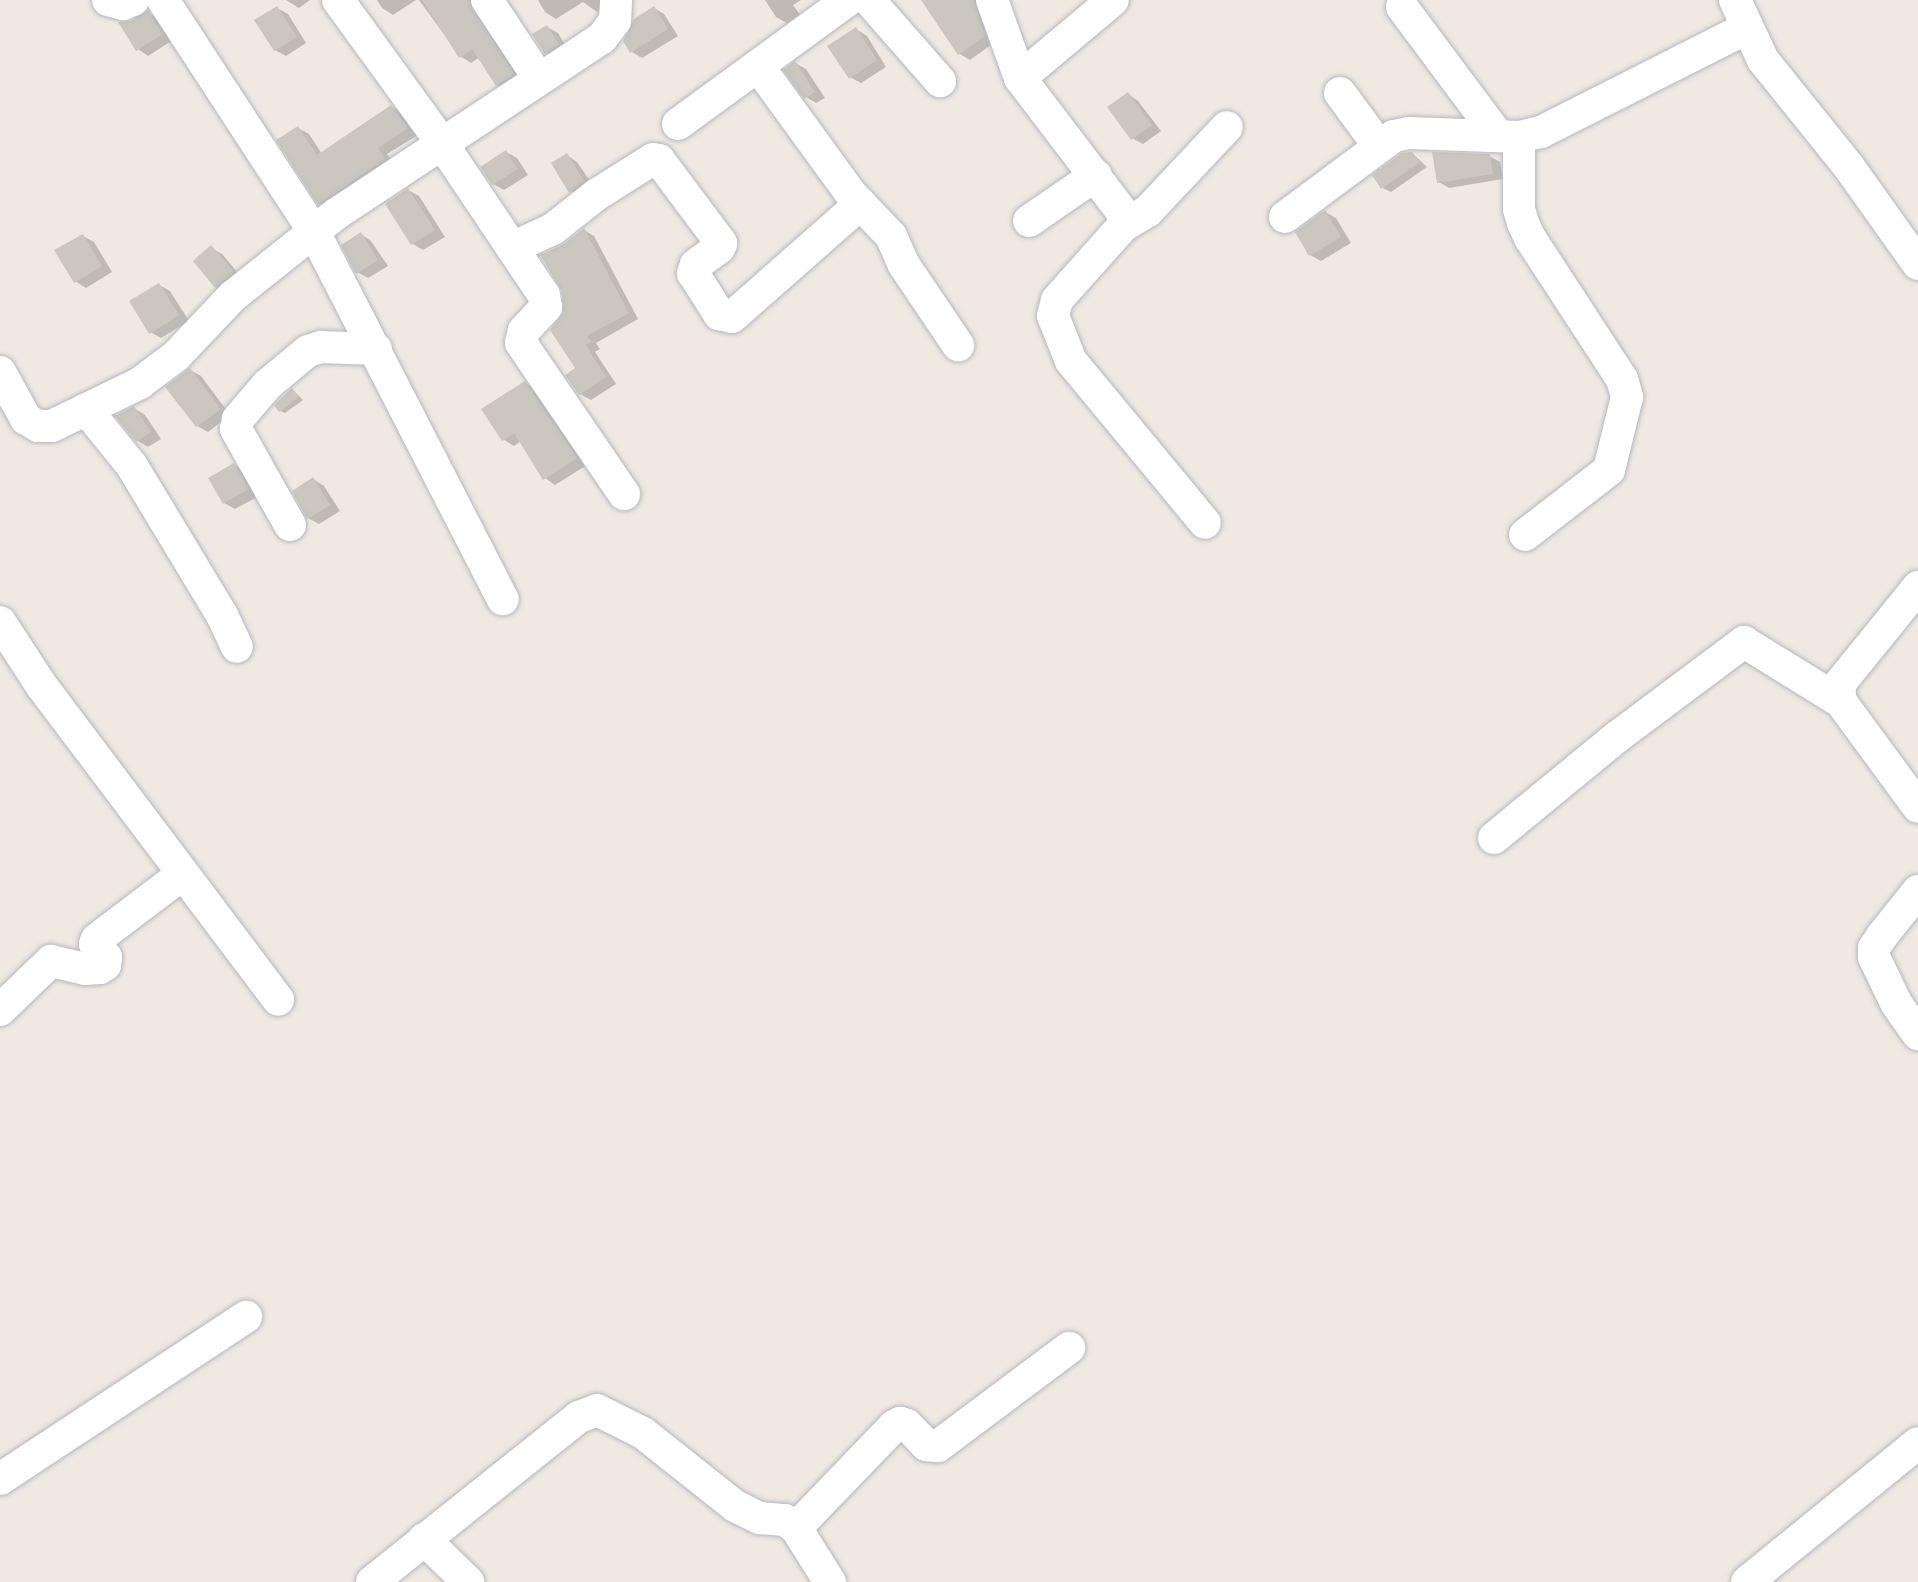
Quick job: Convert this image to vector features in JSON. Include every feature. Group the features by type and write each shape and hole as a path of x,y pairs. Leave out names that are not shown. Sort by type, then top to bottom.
{"street":[{"path":"108,0 123,4 133,0"},
{"path":"163,0 314,232 502,599"},
{"path":"338,0 441,142 547,301 546,307 524,331 521,343 624,494"},
{"path":"487,0 538,77"},
{"path":"0,372 26,419 38,426 52,426 140,383 176,356 233,296 335,214 538,77 602,38 615,22 616,0"},
{"path":"678,124 848,0"},
{"path":"869,0 940,81"},
{"path":"992,0 1020,78 1118,202 1124,214 1123,226"},
{"path":"1020,78 1113,0"},
{"path":"1402,7 1508,137 1523,223 1530,238 1622,379 1627,397 1609,470 1525,535"},
{"path":"1284,217 1394,136 1409,133 1508,137 1541,132 1741,14 1763,60 1849,167 1918,264"},
{"path":"758,66 860,204 891,236 904,265 958,345"},
{"path":"1340,93 1379,146"},
{"path":"1205,523 1071,361 1053,316 1057,300 1123,226 1148,211 1227,127"},
{"path":"512,248 553,229 596,195 653,159 659,160 721,243 719,248 696,265 692,273 719,314 732,317 860,204"},
{"path":"1029,221 1096,175"},
{"path":"290,525 236,429 238,419 267,385 308,351 321,347 376,349"},
{"path":"86,409 132,466 222,615 237,647"},
{"path":"1841,702 1839,689 1842,681 1918,587"},
{"path":"1,625 41,685 278,1000"},
{"path":"1494,838 1617,737 1744,642 1841,702 1918,807"},
{"path":"0,1010 51,961 85,969 105,965 106,957 95,944 97,939 183,874"},
{"path":"1918,891 1874,948 1874,957 1896,1003 1918,1034"},
{"path":"0,1479 246,1317"},
{"path":"796,1528 894,1426 900,1423 906,1425 926,1445 938,1446 1069,1348"},
{"path":"372,1582 579,1417 597,1410 643,1433 736,1507 760,1518 785,1520 796,1528 830,1582"},
{"path":"1747,1582 1918,1443"},
{"path":"424,1539 468,1582"}],"building":[{"path":"422,0 468,0 514,74 496,86 472,49 459,58"},
{"path":"921,0 974,0 985,36 958,55"},
{"path":"277,6 297,37 274,51 254,20"},
{"path":"654,6 668,29 630,53 623,41 634,19"},
{"path":"148,10 163,34 136,51 118,22 130,21"},
{"path":"547,25 559,44 545,54 532,34"},
{"path":"856,27 877,60 849,79 827,46"},
{"path":"795,61 815,92 804,99 783,70"},
{"path":"1128,92 1152,125 1131,140 1107,107"},
{"path":"391,105 408,128 378,148 385,159 318,205 276,140 298,126 317,155"},
{"path":"506,150 518,169 492,185 480,167"},
{"path":"1412,152 1420,162 1381,189 1372,175 1402,153"},
{"path":"1432,152 1490,154 1493,174 1437,183"},
{"path":"567,153 584,181 569,193 551,163"},
{"path":"408,188 435,230 411,245 385,204"},
{"path":"1325,210 1341,237 1309,256 1295,232"},
{"path":"584,228 629,313 587,336 591,342 586,345 606,377 579,395 565,375 575,368 550,330 563,313 562,291 540,255 564,244"},
{"path":"361,232 378,260 356,274 341,245"},
{"path":"83,234 102,266 74,283 54,250"},
{"path":"211,245 234,272 215,288 193,261"},
{"path":"159,283 179,315 149,334 129,301"},
{"path":"190,368 221,409 196,427 165,387"},
{"path":"525,381 577,458 543,480 514,433 502,441 481,409"},
{"path":"292,388 299,397 279,412 274,405"},
{"path":"134,406 151,432 136,442 115,416"},
{"path":"234,463 249,489 223,504 208,478"},
{"path":"313,477 330,505 307,519 292,491"}]}
